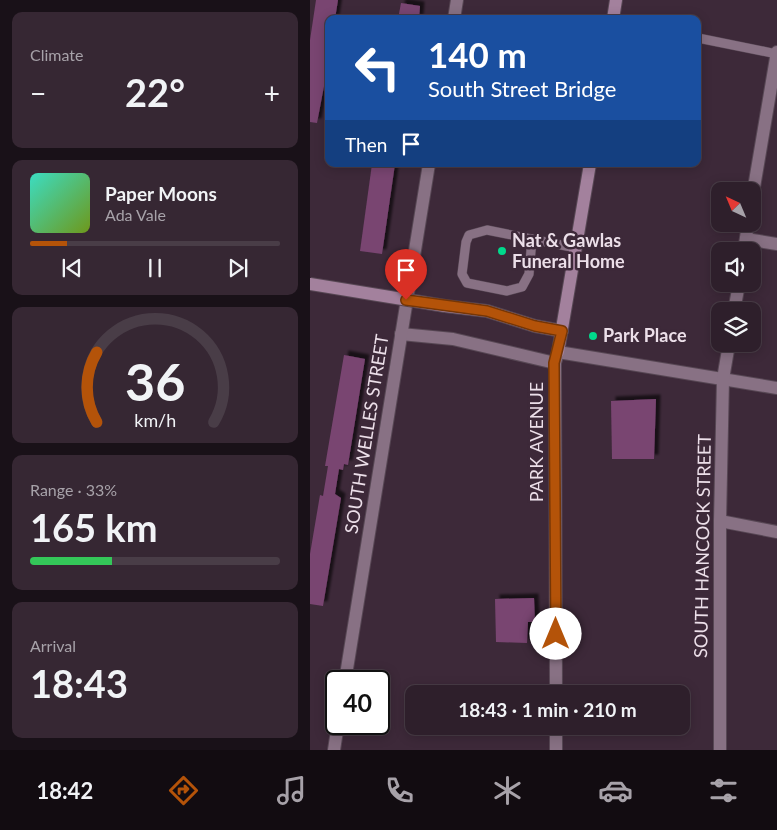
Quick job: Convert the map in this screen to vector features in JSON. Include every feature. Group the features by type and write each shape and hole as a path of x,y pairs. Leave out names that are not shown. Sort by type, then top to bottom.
{"main road":[{"path":"614,15 616,0"},
{"name":"PARK AVENUE","path":"556,358 590,167"},
{"path":"310,284 444,306 487,311 535,326 562,331"}],"street":[{"path":"455,15 457,0"},
{"path":"756,182 772,111 777,53"},
{"name":"SOUTH WELLES STREET","path":"347,670 429,167"},
{"path":"761,244 777,244"},
{"path":"401,334 452,339 556,358 723,379 777,388"},
{"name":"SOUTH HANCOCK STREET","path":"720,750 720,521 723,379 728,352"},
{"name":"PARK AVENUE","path":"556,358 556,685"},
{"path":"720,521 777,532"},
{"path":"334,750 336,735"},
{"path":"556,735 556,750"}],"lane":[{"path":"701,39 777,53"},
{"path":"532,239 529,274 522,287 506,291 479,287 467,283 462,274 466,242 469,235 487,230 532,239 576,248"}],"building":[{"path":"316,0 338,0 336,15 325,15 325,81 317,123 310,122 310,40"},
{"path":"401,3 420,6 419,15 399,15"},
{"path":"372,167 395,167 382,254 360,251"},
{"path":"344,355 365,359 348,465 344,464 343,470 339,469 335,494 341,498 323,606 310,604 310,554 320,495 323,496 328,466 325,466"},
{"path":"656,399 654,459 612,459 611,401"},
{"path":"534,598 535,622 528,622 527,643 496,642 495,599"}],"place":[{"name":"Nat & Gawlas Funeral Home","path":"502,251"},
{"name":"Park Place","path":"593,336"}],"route":[{"path":"406,300 487,311 535,326 562,331 554,363 556,634"}]}
